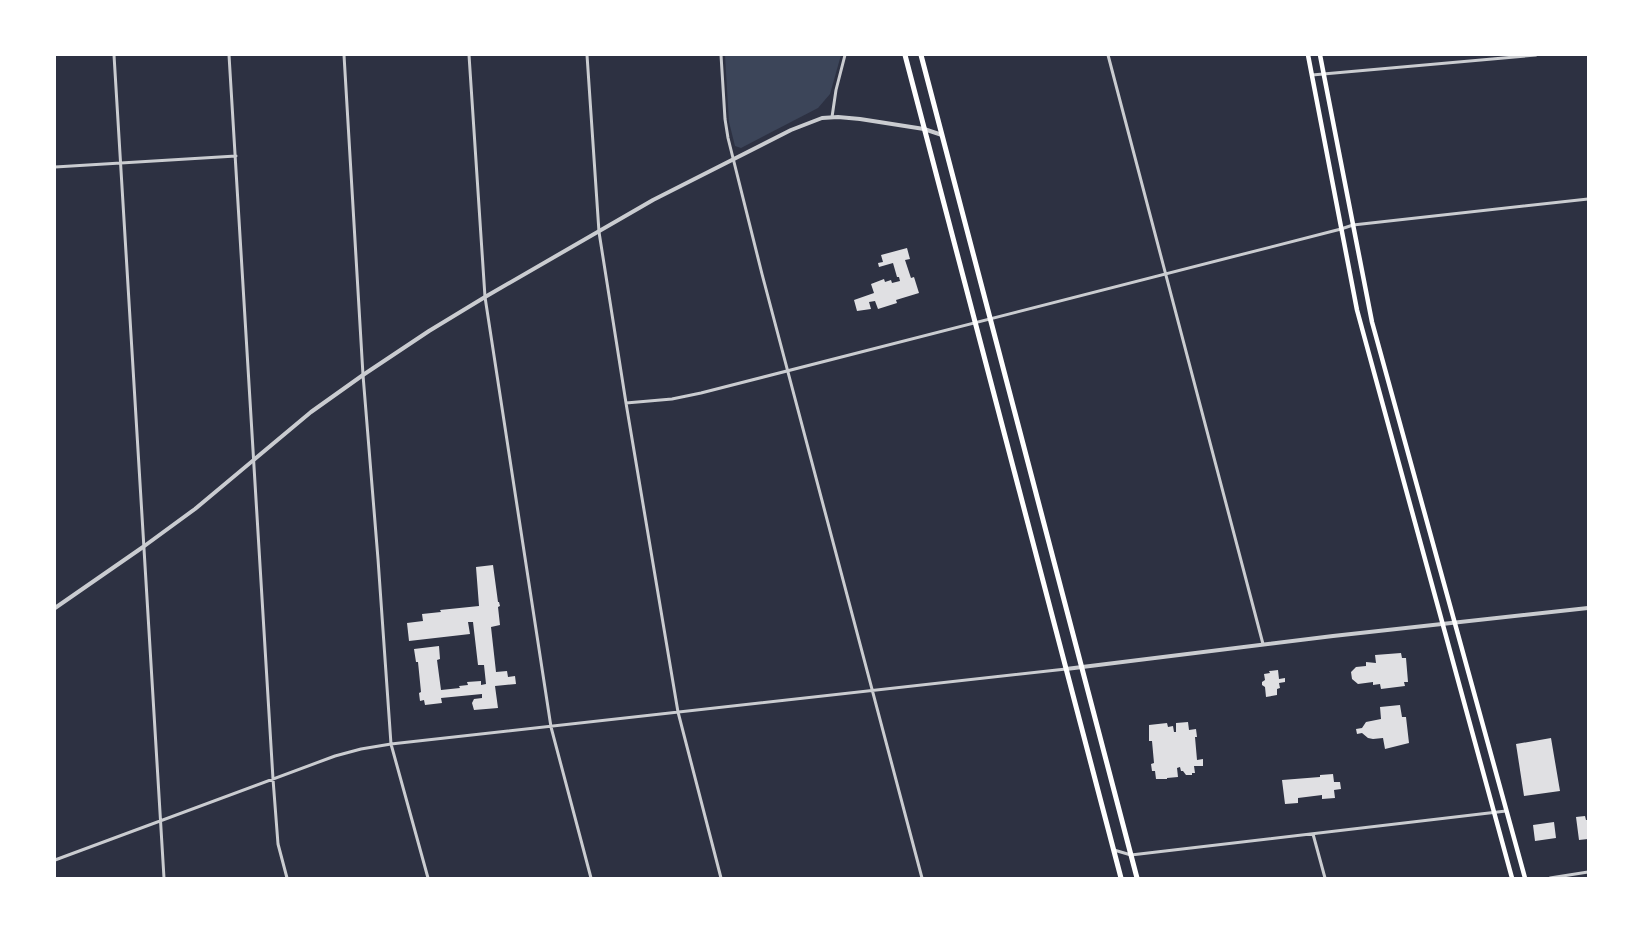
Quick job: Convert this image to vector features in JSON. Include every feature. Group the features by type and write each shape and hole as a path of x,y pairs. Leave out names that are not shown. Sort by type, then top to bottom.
{"main road":[{"path":"905,55 1121,878"},
{"path":"921,55 1137,878"},
{"path":"1308,55 1358,317 1512,878"},
{"path":"1320,55 1372,322 1525,878"}],"street":[{"path":"114,55 164,878"},
{"path":"229,55 273,779 278,844 287,878"},
{"path":"344,55 363,375 391,744 428,878"},
{"path":"469,55 485,297 551,727 591,878"},
{"path":"587,55 599,232 626,403 678,712 721,878"},
{"path":"720,55 725,119 733,158 922,878"},
{"path":"832,117 836,90 845,55"},
{"path":"1108,55 1262,644"},
{"path":"1312,75 1536,55"},
{"path":"55,608 201,504 311,412 363,375 429,331 485,297 653,200 800,125 832,117 860,119 924,129 942,135"},
{"path":"55,167 236,156"},
{"path":"626,403 672,399 788,371 976,324 1353,225 1588,199"},
{"path":"55,860 335,756 391,744 1588,608"},
{"path":"1114,850 1131,855 1506,811"},
{"path":"1313,834 1324,878"},
{"path":"1550,878 1588,872"}],"shaded area":[{"path":"725,55 841,55 830,94 818,108 741,148 735,146 729,122"}],"building":[{"path":"907,248 910,259 905,260 911,278 914,277 919,293 896,300 897,303 878,309 875,301 869,302 871,309 857,311 854,300 874,293 871,284 884,279 885,282 891,280 892,283 900,281 893,263 879,267 878,263 883,262 881,255"},
{"path":"493,565 500,606 498,607 500,625 491,627 496,672 507,671 508,677 515,676 516,684 495,686 498,708 474,710 472,703 474,699 482,698 482,694 441,698 442,703 425,705 424,700 420,701 418,662 416,662 414,649 439,646 440,659 437,660 441,690 460,688 459,686 468,685 467,682 481,681 481,685 486,684 484,665 478,665 473,622 468,622 470,634 409,641 407,623 423,621 422,614 479,606 476,567"},
{"path":"1401,653 1402,658 1406,658 1408,682 1404,682 1405,686 1381,689 1380,684 1373,685 1373,682 1358,684 1352,679 1351,672 1356,667 1366,666 1366,662 1376,663 1375,655"},
{"path":"1278,670 1279,679 1285,678 1285,682 1279,683 1280,688 1277,689 1277,695 1266,697 1265,687 1262,685 1262,682 1265,680 1264,674 1270,673 1269,671"},
{"path":"1400,705 1402,717 1406,717 1409,743 1385,749 1383,738 1373,739 1368,738 1362,733 1357,734 1356,729 1362,728 1366,722 1381,719 1380,707"},
{"path":"1188,722 1189,730 1196,729 1197,760 1203,759 1203,766 1194,766 1195,773 1192,773 1192,775 1186,775 1181,771 1180,767 1177,768 1178,777 1156,779 1155,771 1152,771 1151,764 1154,763 1152,741 1149,741 1149,725 1167,723 1168,727 1173,726 1174,732 1176,732 1176,723"},
{"path":"1551,738 1560,791 1524,796 1516,744"},
{"path":"1333,774 1334,782 1340,782 1341,789 1334,790 1335,798 1322,799 1322,795 1298,798 1298,803 1285,804 1282,780"},
{"path":"1585,816 1586,820 1588,820 1588,839 1579,840 1576,817"},
{"path":"1554,822 1556,838 1535,841 1533,825"}]}
